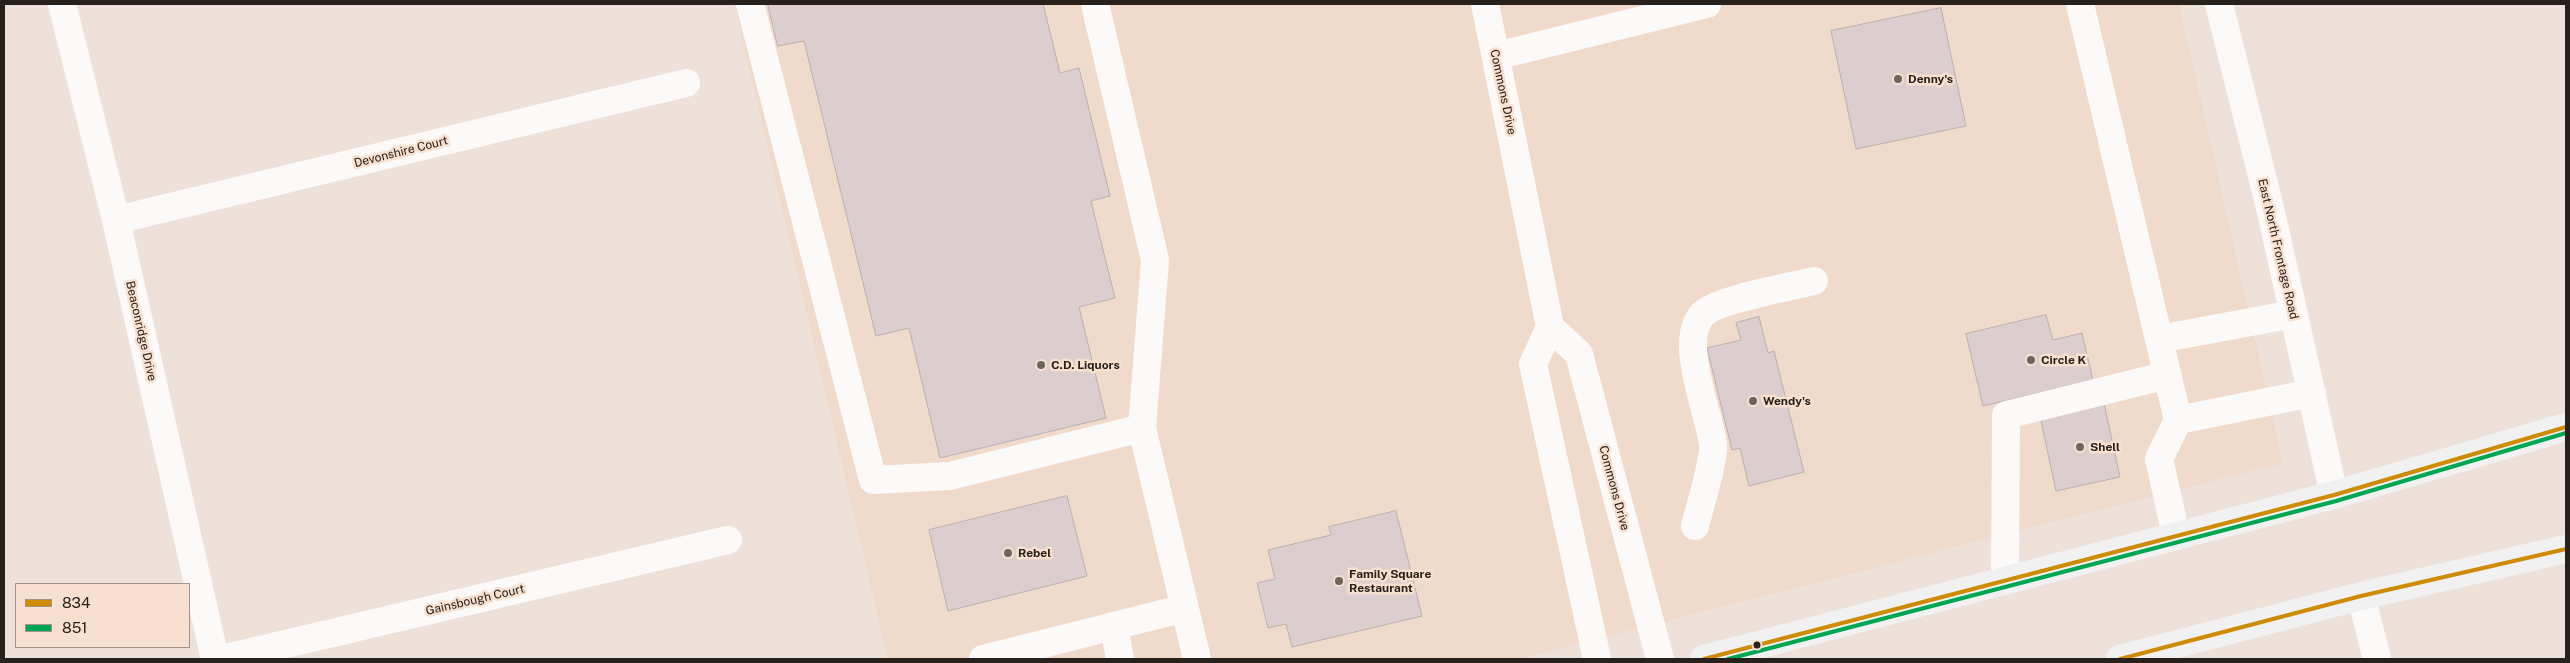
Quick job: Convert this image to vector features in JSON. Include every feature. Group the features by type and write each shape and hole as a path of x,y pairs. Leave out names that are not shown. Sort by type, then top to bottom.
{"main road":[{"path":"1704,659 2334,494 2566,427"},
{"path":"2120,659 2361,596 2566,549"}],"street":[{"name":"Beaconridge Drive","path":"62,4 116,220 215,659"},
{"path":"750,4 873,480 950,476 1142,428"},
{"path":"1094,4 1155,260 1142,428 1197,659"},
{"name":"Commons Drive","path":"1485,4 1550,327 1579,354 1660,659"},
{"path":"1496,56 1707,4"},
{"path":"2080,4 2178,420 2159,459 2176,535"},
{"name":"East North Frontage Road","path":"2219,4 2294,314 2334,494"},
{"name":"Devonshire Court","path":"116,220 686,83"},
{"path":"1695,526 1714,447 1692,351 1695,329 1702,315 1716,305 1814,281"},
{"path":"2159,339 2294,314"},
{"path":"1550,327 1533,364 1597,659"},
{"path":"2005,580 2006,415 2168,375"},
{"path":"2178,420 2312,393"},
{"name":"Gainsbough Court","path":"222,659 728,540"},
{"path":"2361,596 2377,659"},
{"path":"983,659 1077,648 1114,626 1185,608"},
{"path":"1114,626 1120,659"}],"shaded area":[{"path":"734,4 2179,4 2283,463 1518,659 888,659"}],"building":[{"path":"768,4 1043,4 1060,73 1079,68 1110,196 1091,201 1115,298 1079,307 1106,418 940,458 909,328 876,336 804,41 778,46"},
{"name":"Denny's","path":"1941,8 1966,126 1856,149 1831,31"},
{"name":"Circle K","path":"2046,315 2053,340 2082,333 2093,380 1983,406 1966,334"},
{"name":"Wendy's","path":"1759,317 1768,353 1774,351 1804,472 1749,486 1740,448 1732,450 1707,348 1741,340 1736,323"},
{"name":"Shell","path":"2104,403 2120,477 2056,491 2040,416"},
{"name":"Rebel","path":"1067,496 1087,576 948,611 929,530"},
{"name":"Family Square Restaurant","path":"1396,511 1422,616 1292,647 1286,624 1268,628 1257,583 1275,579 1268,550 1331,535 1329,527"}],"transit line":[{"name":"834","path":"1704,659 2334,495 2566,427"},
{"name":"851","path":"1728,659 2336,501 2566,433"},
{"name":"834","path":"2120,659 2361,596 2566,549"}],"place":[{"name":"Denny's","path":"1898,79"},
{"name":"Circle K","path":"2031,360"},
{"name":"C.D. Liquors","path":"1041,365"},
{"name":"Wendy's","path":"1753,401"},
{"name":"Shell","path":"2080,447"},
{"name":"Rebel","path":"1008,553"},
{"name":"Family Square Restaurant","path":"1339,581"}]}
